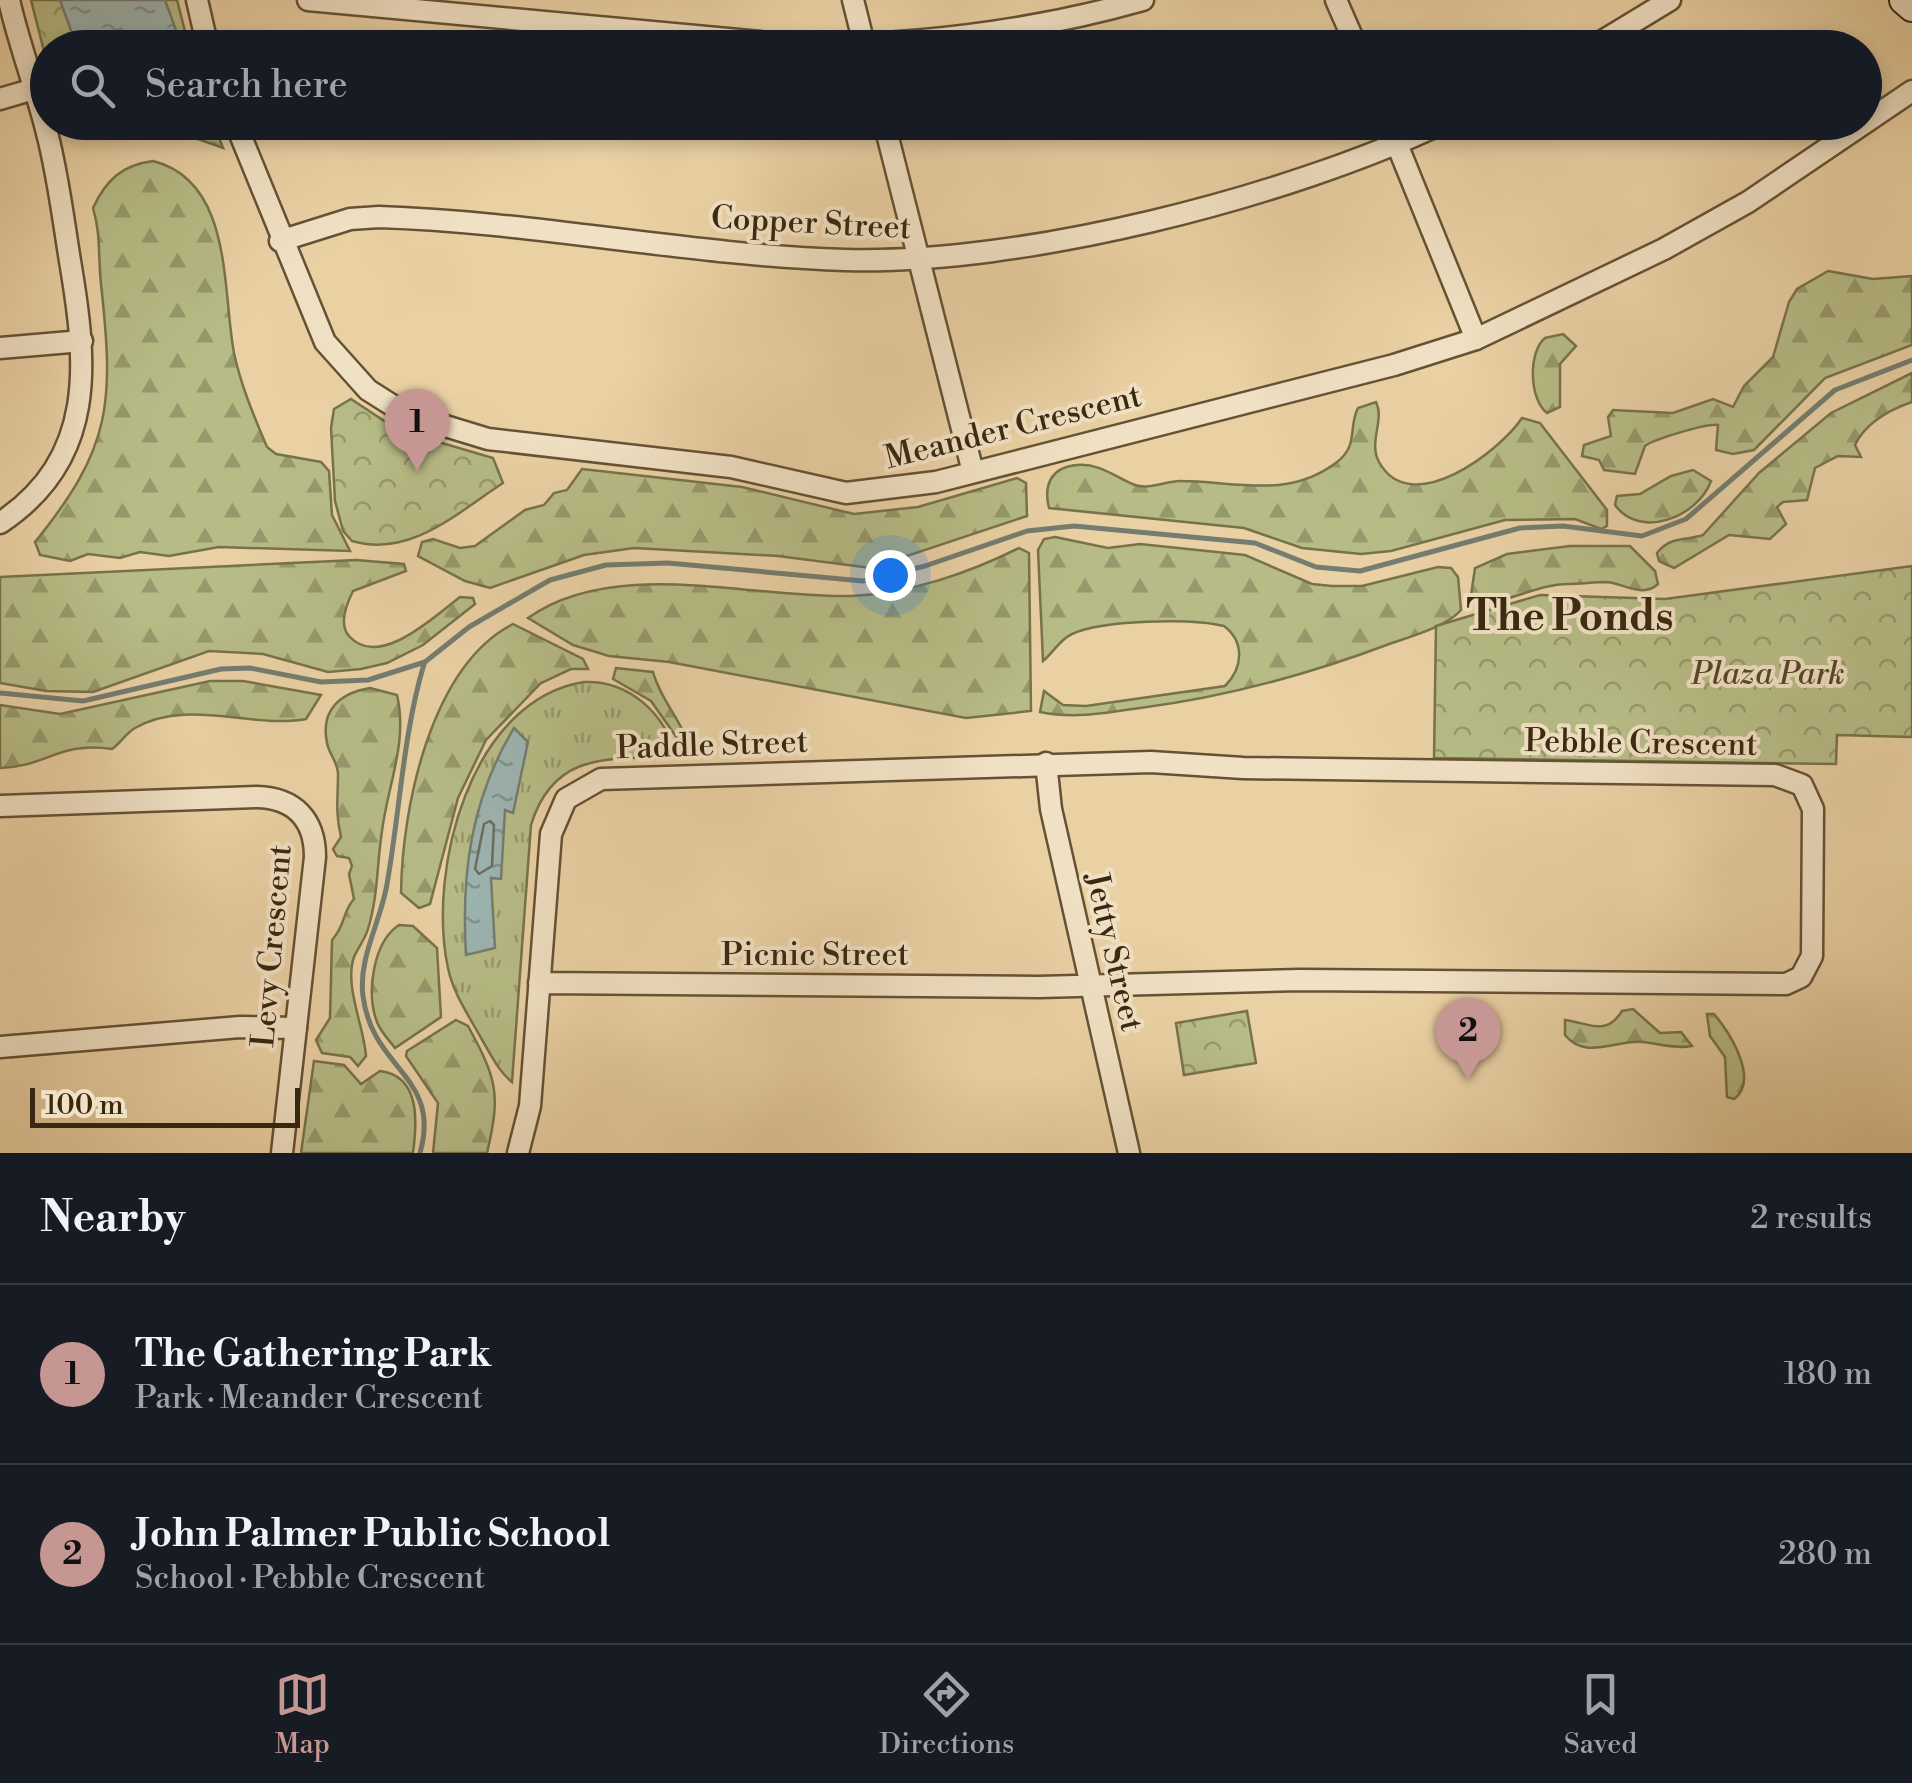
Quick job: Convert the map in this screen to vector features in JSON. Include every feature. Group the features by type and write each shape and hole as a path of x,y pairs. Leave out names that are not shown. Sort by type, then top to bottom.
{"street":[{"path":"10,0 30,74"},
{"path":"197,0 204,30"},
{"path":"308,0 626,30"},
{"path":"853,0 860,30"},
{"path":"988,30 1143,0"},
{"path":"1336,0 1348,30"},
{"path":"1621,30 1670,0"},
{"path":"1904,0 1912,7"},
{"path":"0,99 30,90"},
{"name":"Meander Crescent","path":"1882,111 1912,91"},
{"path":"0,523 32,496 65,450 82,394 82,342 48,140"},
{"name":"Meander Crescent","path":"242,140 316,324 342,364 368,390 406,414 504,441 731,467 846,493 906,489 1394,365 1476,339 1664,249 1748,202 1840,140"},
{"path":"889,140 973,472"},
{"path":"1395,140 1476,339"},
{"name":"Copper Street","path":"280,241 350,219 398,218 760,254 919,260 1009,247 1166,215 1406,140"},
{"path":"0,348 82,342"},
{"name":"Paddle Street","path":"518,1153 530,1106 551,834 566,799 588,783 614,778 1046,763"},
{"name":"Jetty Street","path":"1046,763 1047,791 1129,1153"},
{"name":"Pebble Crescent","path":"1046,763 1775,775 1802,784 1811,799 1812,956 1800,977 1786,984 1300,980 1090,984"},
{"name":"Levy Crescent","path":"0,806 257,797 286,801 296,808 314,836 315,858 282,1153"},
{"name":"Picnic Street","path":"539,983 1090,984"},
{"path":"0,1047 240,1027 296,1028"}],"green space":[{"path":"31,0 177,0 185,30 39,30"},
{"path":"201,140 220,140 223,148"},
{"path":"153,161 179,172 198,190 211,214 224,269 234,353 257,424 267,447 276,454 321,462 329,471 332,515 350,551 219,547 169,556 140,552 120,558 88,554 70,561 40,555 35,542 80,478 102,422 107,361 93,208 116,176 132,166"},
{"path":"1828,271 1873,279 1912,276 1912,345 1825,378 1754,450 1733,454 1716,450 1718,425 1712,425 1645,446 1635,474 1604,470 1599,460 1582,456 1584,445 1611,436 1608,417 1613,410 1673,413 1713,399 1733,407 1744,386 1773,357 1789,302 1797,289"},
{"path":"1563,334 1576,346 1560,364 1560,407 1547,413 1534,387 1533,364 1545,338"},
{"path":"1912,373 1912,402 1887,413 1865,430 1855,445 1861,457 1838,456 1815,468 1807,500 1783,502 1777,507 1786,524 1770,539 1729,535 1674,568 1659,561 1657,553 1667,544 1703,535 1759,473 1831,413"},
{"path":"351,399 398,430 493,458 503,483 432,530 413,538 373,545 352,541 343,531 335,501 331,428 334,409"},
{"path":"1376,402 1379,416 1375,447 1379,462 1393,478 1412,484 1433,482 1476,462 1522,418 1540,423 1607,510 1607,526 1601,529 1575,519 1505,520 1391,551 1361,554 1302,548 1244,528 1049,508 1047,491 1051,478 1061,469 1077,465 1100,468 1140,486 1180,481 1261,486 1300,481 1344,456 1358,408"},
{"path":"582,469 742,487 854,514 918,507 1017,478 1026,483 1027,516 871,568 778,556 634,548 584,555 490,588 465,581 418,556 422,542 433,539 460,548 475,546 525,510 544,505 554,493 567,490"},
{"path":"1693,470 1711,481 1704,494 1682,514 1668,520 1639,521 1615,505 1617,496 1640,494 1671,476"},
{"path":"1055,537 1108,548 1140,544 1245,555 1312,584 1332,586 1362,586 1438,567 1451,568 1458,577 1461,610 1419,634 1330,665 1236,691 1102,713 1040,712 1044,691 1063,705 1086,706 1225,686 1239,655 1236,640 1224,626 1147,622 1072,634 1043,661 1038,550 1044,539"},
{"path":"1570,546 1630,546 1655,571 1658,584 1646,590 1607,582 1556,585 1493,602 1470,602 1475,568 1507,554"},
{"path":"1019,548 1029,553 1031,711 966,718 669,662 609,656 573,645 528,618 563,599 601,589 643,585 813,595 873,594 938,581"},
{"path":"356,560 404,564 406,571 353,591 344,626 361,645 391,644 422,627 460,597 473,598 475,604 423,645 387,663 361,669 328,672 263,654 209,651 93,692 46,691 0,683 0,577"},
{"name":"Plaza Park","path":"1912,566 1912,737 1837,735 1836,764 1434,758 1436,626 1540,595 1665,599"},
{"path":"513,624 583,659 588,669 571,669 541,683 486,740 458,798 430,904 419,908 401,893 407,821 427,742 461,672 485,644"},
{"path":"616,668 653,672 688,741 692,752 689,755 651,701 613,679"},
{"path":"210,681 243,681 321,695 306,719 176,715 135,728 112,749 78,748 16,767 0,768 0,705 60,714"},
{"path":"584,682 616,687 643,703 664,727 676,757 588,764 554,783 541,801 531,825 512,1082 467,1013 448,968 443,929 444,885 452,840 465,795 485,755 512,721 545,695"},
{"path":"370,688 397,695 400,729 371,917 352,968 366,1056 358,1066 350,1057 322,1053 316,1040 330,1018 332,940 354,899 349,858 337,856 333,849 341,837 338,773 328,747 327,721 342,699"},
{"path":"399,925 413,926 437,948 441,1017 395,1048 377,1022 372,983 383,943"},
{"path":"1633,1009 1660,1033 1681,1032 1692,1046 1633,1042 1592,1048 1573,1043 1565,1035 1565,1020 1603,1026 1622,1011"},
{"path":"1247,1011 1256,1063 1184,1075 1176,1023"},
{"path":"1707,1014 1714,1014 1734,1043 1743,1068 1741,1091 1734,1099 1727,1097 1725,1057 1710,1036"},
{"path":"456,1020 468,1026 494,1087 494,1116 487,1153 433,1153 438,1103 406,1056 407,1051"},
{"path":"314,1061 344,1065 361,1084 380,1071 403,1082 410,1091 415,1115 413,1153 301,1153"}],"water":[{"path":"60,0 165,0 176,30 71,30"},
{"path":"514,728 528,742 513,813 505,810 501,879 491,878 495,948 466,955 465,895 472,838 488,782"}],"waterway":[{"path":"0,693 83,701 221,669 250,668 321,682 368,680 425,662 469,627 550,580 606,565 668,563 863,581 925,566 1027,531 1074,526 1255,543 1316,567 1360,571 1520,528 1563,526 1642,536 1686,519 1835,390 1912,360"},
{"path":"420,1153 422,1106 369,1021 362,982 387,884 406,745 424,664"}],"place":[{"name":"The Gathering Park","path":"417,471"},
{"name":"John Palmer Public School","path":"1468,1080"}],"district":[{"name":"The Ponds","path":"1570,617"}]}
